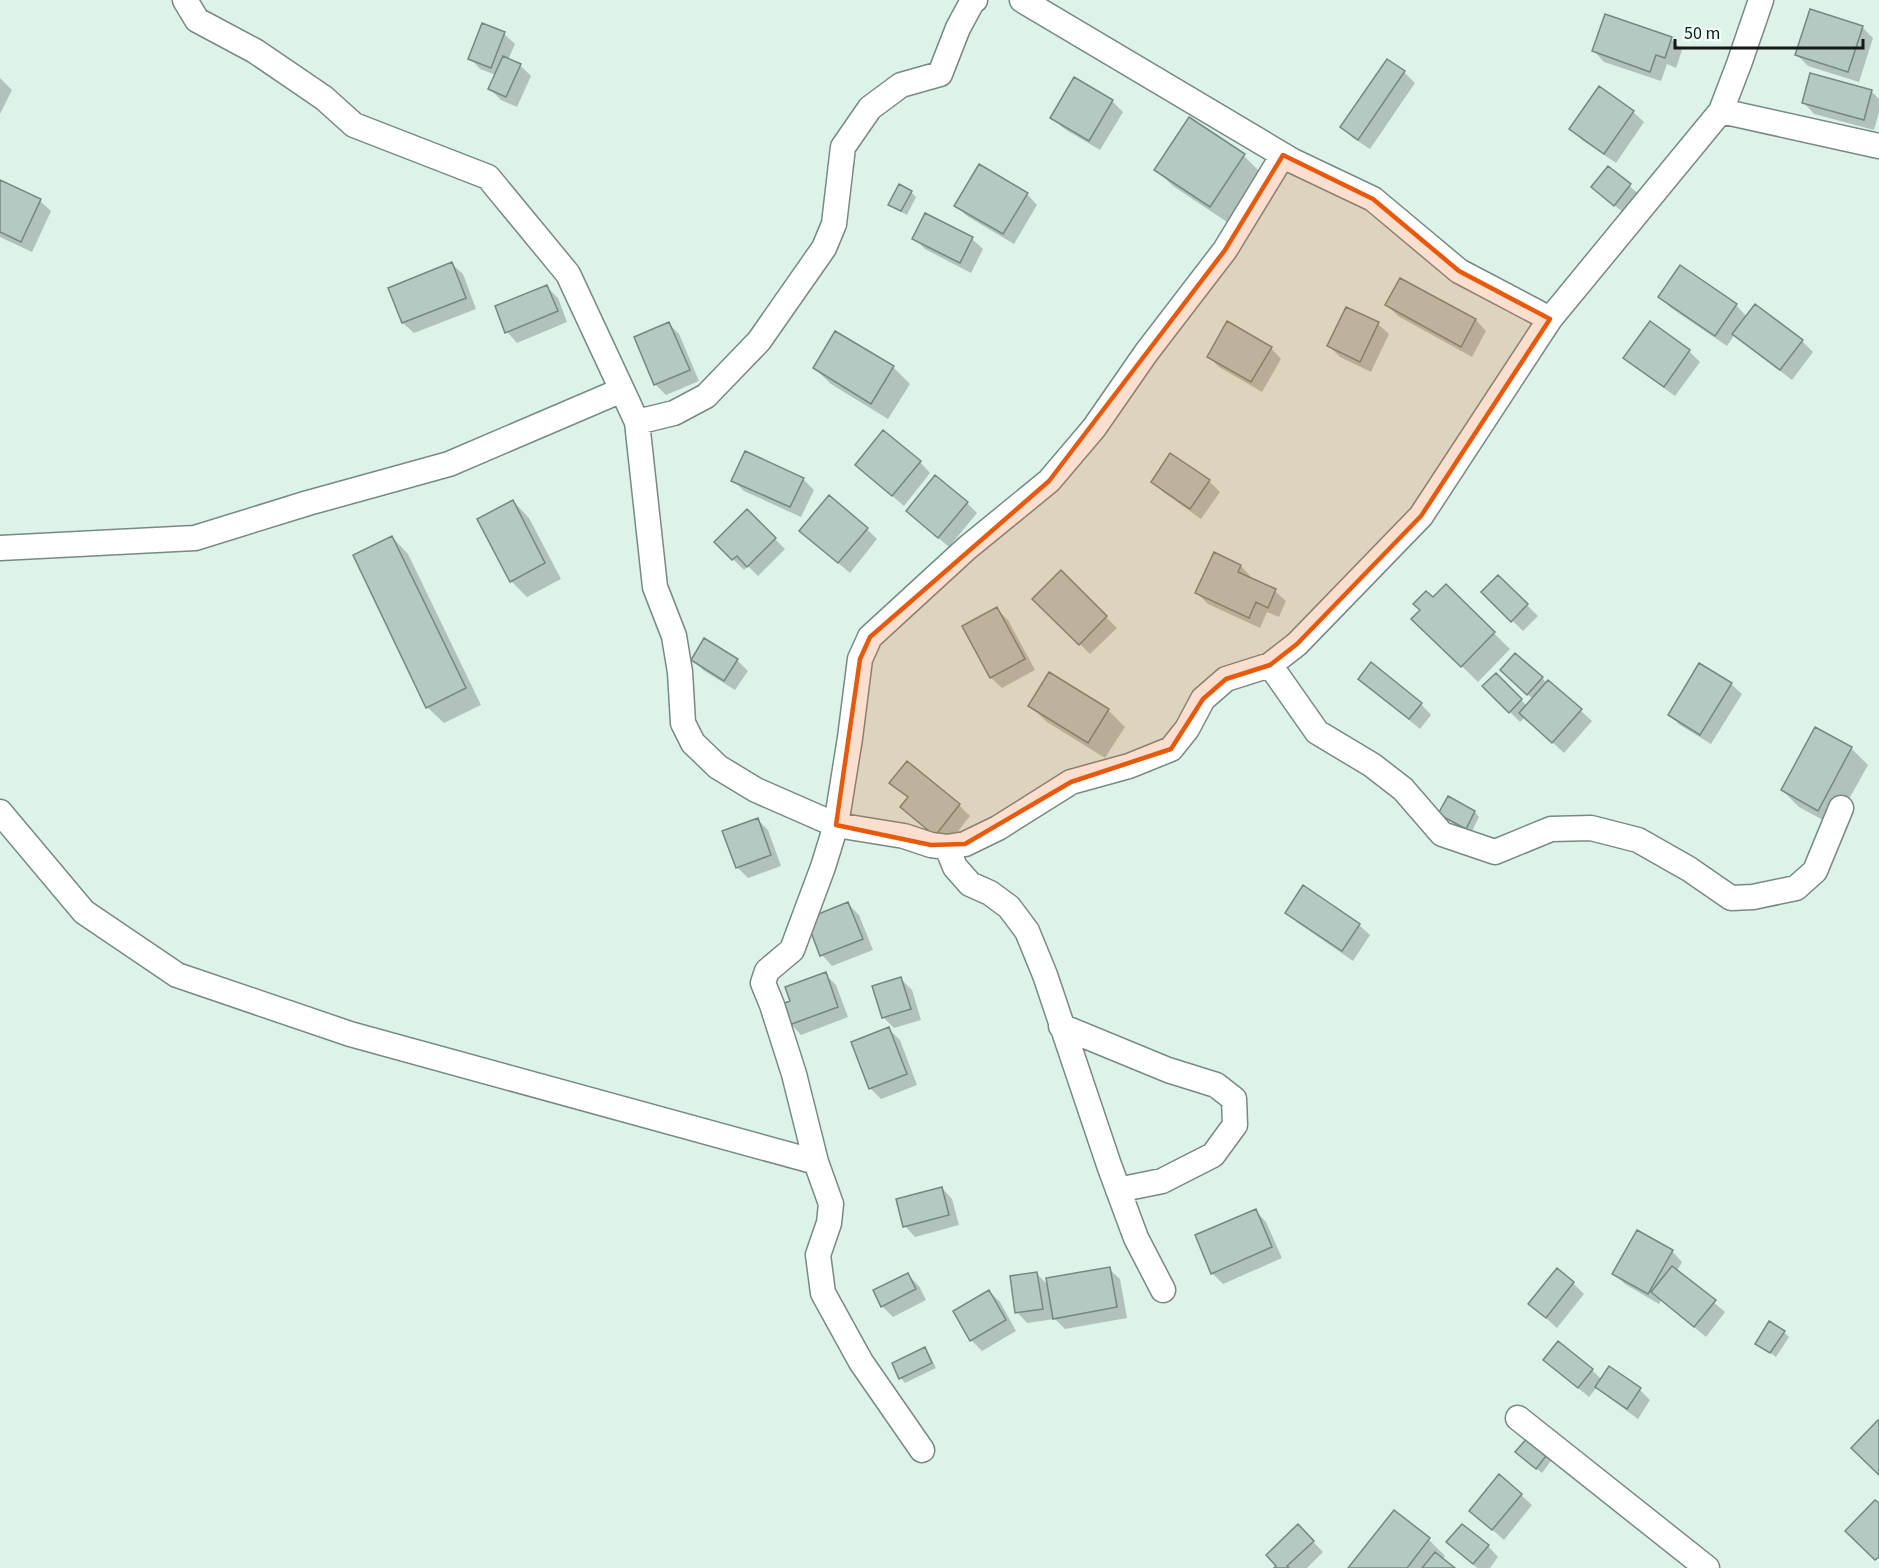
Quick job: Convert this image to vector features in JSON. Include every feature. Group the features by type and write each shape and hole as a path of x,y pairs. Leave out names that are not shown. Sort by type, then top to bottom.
{"street":[{"path":"185,0 197,20 255,51 324,98 354,125 488,177 568,274 637,423 655,587 674,636 680,672 683,723 693,743 718,767 756,790 836,825 904,836 931,845 947,847 965,844 998,828 1071,782 1129,766 1171,749 1187,729 1203,699 1210,692 1226,679 1270,664 1297,644 1421,516 1550,319 1721,111 1761,0"},
{"path":"637,423 674,413 706,396 759,341 824,248 834,224 843,147 870,108 901,85 940,74 958,28 975,0"},
{"path":"1022,0 1283,155 1373,199 1459,271 1550,319"},
{"path":"1721,111 1879,146"},
{"path":"922,1450 861,1362 823,1293 818,1255 829,1223 831,1204 816,1162 794,1074 763,983 767,971 792,950 836,825 860,659 870,637 967,548 1049,481 1094,428 1146,353 1225,250 1283,155"},
{"path":"0,548 195,538 308,502 449,464 622,390"},
{"path":"1270,664 1317,732 1372,765 1403,789 1442,834 1495,852 1551,829 1591,828 1638,840 1689,869 1731,898 1753,897 1796,888 1815,871 1841,808"},
{"path":"0,812 84,912 177,975 350,1034 816,1162"},
{"path":"947,847 955,867 970,884 990,893 1010,908 1027,931 1045,975 1136,1238 1163,1290"},
{"path":"1061,1026 1168,1070 1216,1085 1234,1099 1235,1125 1213,1155 1162,1181 1118,1190"},
{"path":"1518,1418 1707,1568"}],"highlighted area":[{"path":"1283,155 1373,199 1459,271 1550,319 1421,516 1297,644 1270,665 1226,679 1203,699 1171,749 1071,782 965,844 931,845 836,825 860,659 870,637 1049,481 1225,250"}],"building":[{"path":"1810,9 1863,26 1848,72 1795,55"},
{"path":"1605,14 1672,37 1665,58 1656,55 1650,72 1592,51"},
{"path":"482,23 505,32 491,68 468,59"},
{"path":"503,56 521,64 506,97 488,89"},
{"path":"1387,59 1405,71 1358,140 1340,127"},
{"path":"1810,73 1872,90 1864,120 1802,103"},
{"path":"1074,77 1113,100 1089,141 1050,118"},
{"path":"1599,86 1634,111 1604,154 1569,129"},
{"path":"1189,117 1245,154 1210,207 1154,170"},
{"path":"979,164 1028,193 1003,234 954,206"},
{"path":"1608,166 1631,184 1614,206 1591,187"},
{"path":"0,180 41,199 21,242 0,232"},
{"path":"899,184 912,191 901,211 888,205"},
{"path":"925,213 973,237 960,263 912,239"},
{"path":"452,262 466,298 402,323 388,288"},
{"path":"1680,265 1737,304 1715,336 1658,297"},
{"path":"1400,278 1476,319 1461,347 1385,305"},
{"path":"547,285 558,311 505,333 495,306"},
{"path":"1755,304 1803,340 1780,370 1732,334"},
{"path":"1346,307 1379,322 1360,362 1327,346"},
{"path":"1227,321 1272,347 1251,382 1207,357"},
{"path":"1650,321 1690,350 1664,387 1623,358"},
{"path":"669,322 690,370 654,385 634,337"},
{"path":"835,331 894,366 871,404 813,368"},
{"path":"883,430 921,461 892,496 855,465"},
{"path":"745,451 804,478 790,507 731,481"},
{"path":"1170,453 1210,480 1190,509 1151,482"},
{"path":"935,475 968,502 938,538 906,511"},
{"path":"829,495 868,528 838,563 799,531"},
{"path":"513,500 545,563 510,582 477,519"},
{"path":"747,509 776,538 747,567 737,556 732,560 714,542"},
{"path":"392,536 466,688 426,708 353,555"},
{"path":"1214,552 1241,565 1238,572 1276,589 1268,608 1256,602 1249,618 1195,593"},
{"path":"1061,570 1107,616 1079,645 1032,599"},
{"path":"1498,575 1528,604 1511,622 1481,592"},
{"path":"1446,584 1495,632 1461,667 1411,619 1420,610 1413,604 1426,591 1433,597"},
{"path":"997,607 1025,659 990,678 962,626"},
{"path":"704,638 738,659 724,681 691,660"},
{"path":"1515,653 1543,677 1527,695 1500,670"},
{"path":"1371,662 1422,703 1409,719 1358,679"},
{"path":"1699,663 1732,683 1700,735 1668,715"},
{"path":"1049,672 1109,709 1088,743 1028,706"},
{"path":"1496,673 1522,699 1509,713 1482,686"},
{"path":"1548,680 1582,709 1552,743 1519,713"},
{"path":"1815,727 1852,747 1818,811 1781,790"},
{"path":"907,761 960,804 935,836 900,807 908,797 889,783"},
{"path":"1448,796 1475,811 1466,829 1438,814"},
{"path":"758,818 771,855 736,868 722,831"},
{"path":"1303,885 1360,924 1342,951 1285,913"},
{"path":"848,902 863,939 820,956 806,919"},
{"path":"826,972 838,1007 789,1025 782,1004 790,1001 785,987"},
{"path":"901,977 911,1009 882,1018 872,986"},
{"path":"889,1027 907,1074 869,1089 851,1042"},
{"path":"942,1187 949,1215 903,1227 896,1199"},
{"path":"1256,1209 1272,1247 1211,1274 1195,1235"},
{"path":"1637,1230 1673,1250 1648,1294 1612,1274"},
{"path":"1672,1266 1716,1300 1694,1327 1651,1292"},
{"path":"1110,1267 1117,1307 1053,1319 1046,1278"},
{"path":"1557,1268 1574,1282 1546,1318 1528,1304"},
{"path":"1037,1272 1043,1309 1015,1313 1010,1276"},
{"path":"908,1273 916,1289 881,1307 873,1290"},
{"path":"989,1290 1006,1320 970,1341 953,1311"},
{"path":"1769,1321 1785,1331 1770,1353 1755,1344"},
{"path":"1558,1341 1593,1369 1578,1388 1543,1360"},
{"path":"925,1347 932,1363 899,1379 892,1363"},
{"path":"1609,1366 1641,1388 1627,1409 1595,1387"},
{"path":"1878,1420 1879,1422 1879,1475 1851,1448"},
{"path":"1529,1436 1549,1452 1536,1469 1515,1452"},
{"path":"1499,1474 1522,1494 1492,1530 1469,1511"},
{"path":"1875,1500 1879,1503 1879,1557 1875,1560 1845,1531"},
{"path":"1394,1510 1430,1538 1407,1568 1348,1568"},
{"path":"1298,1524 1314,1541 1287,1566 1289,1568 1274,1568 1276,1566 1266,1555"},
{"path":"1462,1524 1489,1545 1473,1564 1446,1542"},
{"path":"1435,1552 1455,1568 1422,1568"}]}
